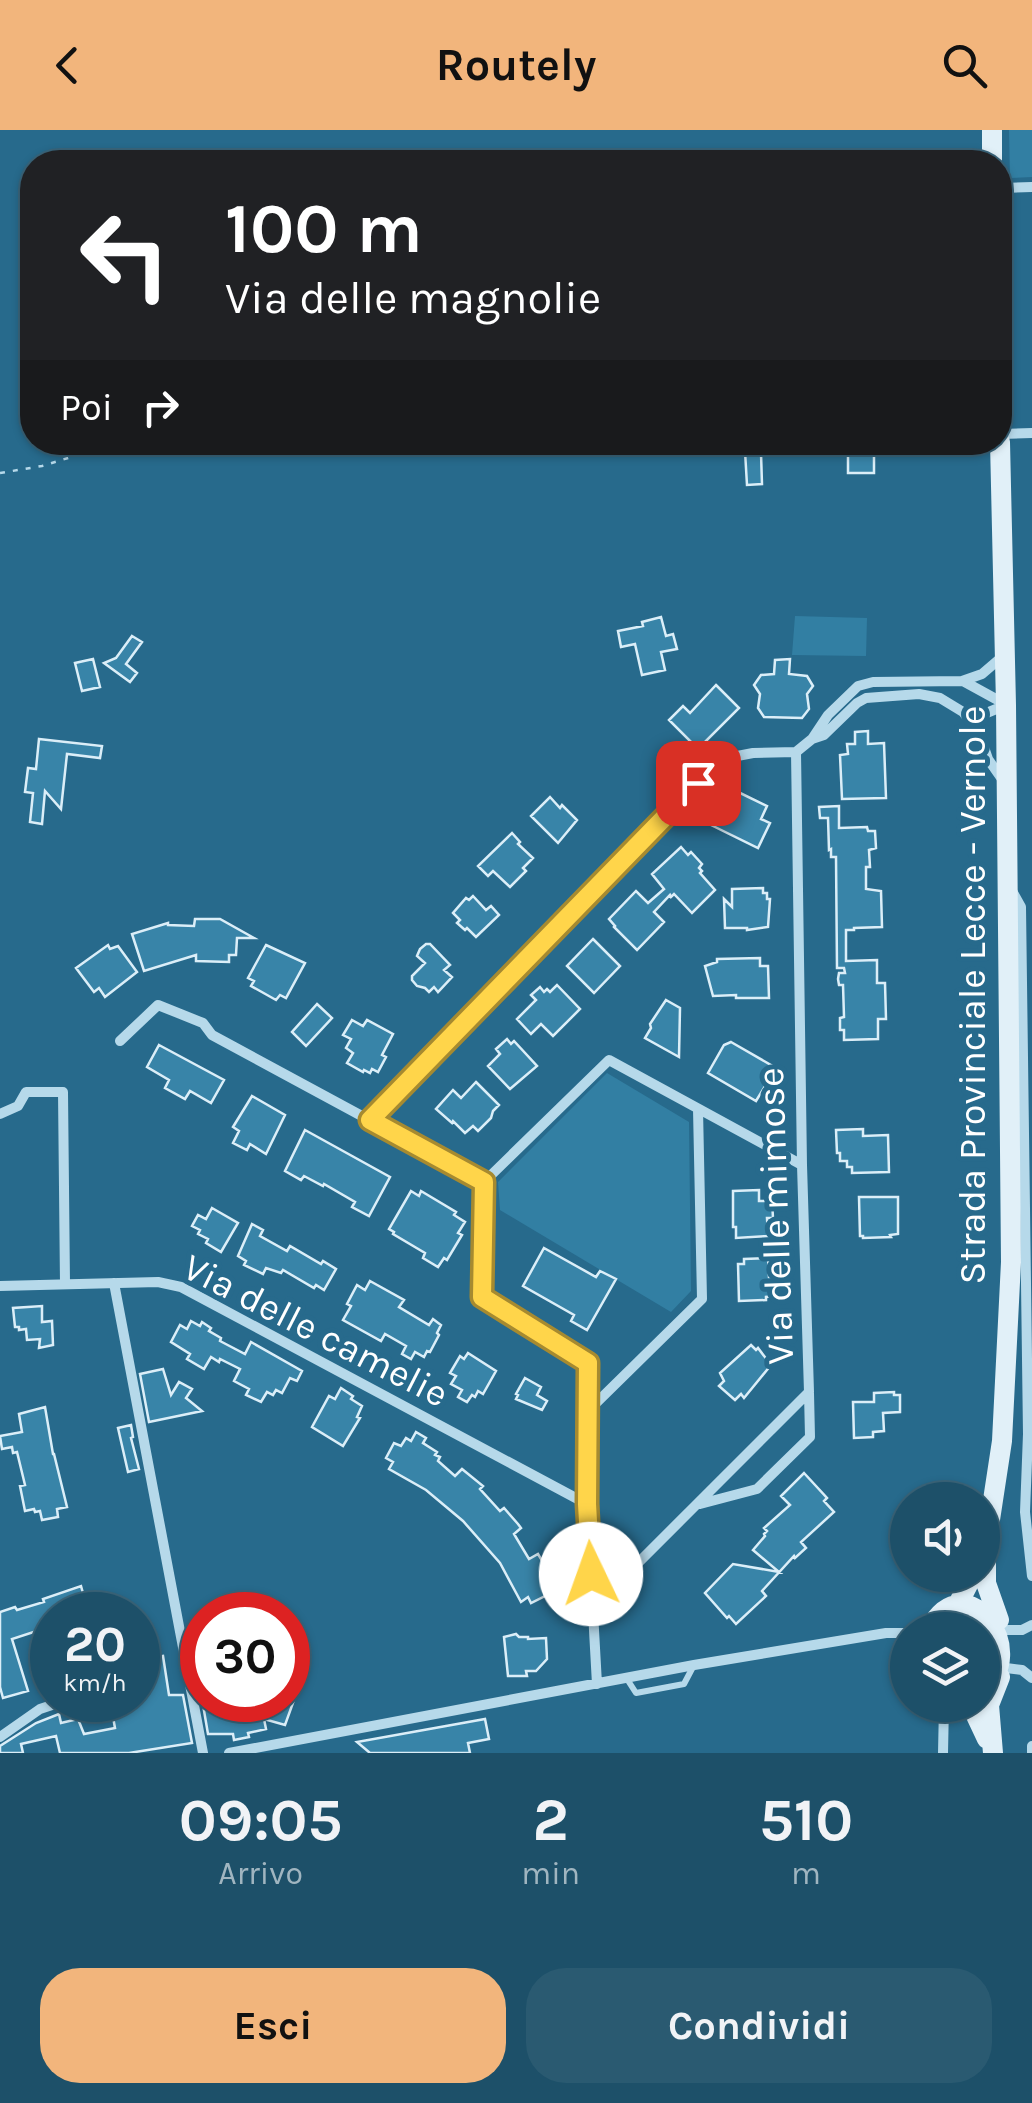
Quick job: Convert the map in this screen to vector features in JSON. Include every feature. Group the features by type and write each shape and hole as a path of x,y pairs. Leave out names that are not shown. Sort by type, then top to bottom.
{"main road":[{"name":"Strada Provinciale Lecce - Vernole","path":"995,1482 1002,1441 1011,1262 1000,455"},
{"path":"958,1606 964,1592"},
{"name":"Strada Provinciale Lecce - Vernole","path":"990,1592 1010,1642 1010,1654 1000,1671"},
{"path":"944,1612 958,1606 980,1607 1003,1625"},
{"name":"Strada Provinciale Lecce - Vernole","path":"978,1722 993,1753"},
{"name":"Strada Provinciale Lecce - Vernole","path":"990,1722 993,1753"}],"street":[{"path":"370,1120 678,801 727,758 736,754 796,752 858,686 872,682 962,680 982,674 1004,656"},
{"path":"962,680 1006,704"},
{"path":"812,739 824,735 866,698 919,694 940,698 963,712 979,733 988,759 1006,785"},
{"path":"963,712 984,714 1006,704"},
{"name":"Via delle mimose","path":"593,1608 808,1392 796,752"},
{"path":"1008,884 1022,907 1030,1434 1025,1512 1032,1576"},
{"path":"120,1040 158,1005 203,1023 212,1034 484,1182"},
{"path":"597,1684 587,1504 588,1363 482,1297 484,1182 609,1060 802,1166"},
{"path":"0,1114 18,1106 26,1092 63,1092 65,1284"},
{"path":"588,1412 702,1299 698,1109"},
{"name":"Via delle camelie","path":"0,1286 168,1282 587,1504"},
{"path":"114,1283 204,1753"},
{"path":"698,1504 758,1489 810,1437 808,1392"},
{"path":"1003,1625 1022,1630 1032,1625"},
{"path":"886,1632 890,1634"},
{"path":"229,1753 890,1632"},
{"path":"1000,1677 1022,1670 1032,1678"},
{"path":"0,1737 30,1717"},
{"path":"943,1753 944,1722"}],"path":[{"path":"0,473 78,455"}],"shaded area":[{"path":"1009,130 1032,130 1032,177 1012,178"},
{"path":"795,616 867,618 866,656 792,655"},
{"path":"607,1073 689,1122 691,1291 671,1312 500,1210 498,1182"}],"building":[{"path":"745,455 761,455 762,484 747,485"},
{"path":"848,455 874,455 874,473 848,473"},
{"path":"661,617 666,636 673,634 677,649 661,652 665,670 642,675 635,644 621,647 618,631"},
{"path":"132,636 142,642 126,664 137,673 130,682 104,663 116,658"},
{"path":"93,659 100,687 82,691 75,663"},
{"path":"790,659 789,674 807,676 813,686 807,694 809,709 802,718 764,717 758,708 760,694 754,685 761,675 774,674 775,660"},
{"path":"716,685 739,708 698,749 669,720 683,706 690,713"},
{"path":"868,731 868,744 884,743 886,798 842,799 840,755 848,754 847,744 855,744 855,732"},
{"path":"39,739 102,746 100,758 67,754 61,809 45,791 42,824 30,822 33,793 25,792 28,768 36,769"},
{"path":"736,791 767,806 761,819 770,823 758,848 709,824 721,799 730,803"},
{"path":"550,797 577,820 558,843 531,816"},
{"path":"839,806 839,828 867,827 868,831 875,831 876,848 869,850 866,889 881,891 882,927 846,930 846,961 877,960 877,983 885,983 886,1019 878,1019 878,1039 844,1040 844,1030 840,1030 840,1018 844,1017 843,985 839,985 838,979 839,973 845,973 844,968 837,968 836,857 831,857 829,850 828,818 820,818 819,807"},
{"path":"512,833 533,858 510,887 493,871 488,876 478,866"},
{"path":"681,847 702,864 700,873 715,890 692,913 674,894 670,895 654,912 664,922 637,950 609,919 636,891 648,903 664,889 652,874"},
{"path":"763,888 770,899 768,927 725,928 724,899 732,907 732,889"},
{"path":"473,896 486,910 491,906 499,915 476,937 457,923 460,920 453,913 466,898"},
{"path":"195,919 220,919 254,938 237,938 236,955 229,955 229,962 196,961 196,955 144,971 132,934 168,923 194,926"},
{"path":"593,939 620,966 594,993 567,966"},
{"path":"426,944 450,965 444,970 452,977 438,992 434,987 429,992 412,980 425,963 417,956"},
{"path":"108,945 110,949 118,946 137,972 105,997 99,988 94,992 76,968"},
{"path":"266,945 305,963 286,998 280,995 276,1000 251,986 254,981 248,978"},
{"path":"760,958 760,966 768,966 769,998 713,996 705,966 717,959"},
{"path":"557,985 580,1009 553,1036 541,1024 531,1034 517,1019 536,1000 531,995 540,987 550,992"},
{"path":"666,1000 680,1008 679,1057 645,1038"},
{"path":"317,1004 332,1018 306,1046 292,1032"},
{"path":"352,1020 363,1026 367,1020 393,1034 378,1072 363,1072 347,1063 353,1053 346,1048 351,1039 343,1035"},
{"path":"507,1039 511,1044 514,1041 537,1066 510,1089 488,1066 500,1054 496,1049"},
{"path":"731,1042 776,1068 756,1101 708,1073 724,1045"},
{"path":"159,1045 224,1080 211,1103 190,1091 185,1099 165,1088 169,1080 147,1067"},
{"path":"476,1082 499,1105 478,1131 473,1126 465,1133 436,1109 453,1090 461,1098"},
{"path":"252,1096 285,1115 266,1154 250,1144 247,1150 233,1143 239,1131 233,1127"},
{"path":"863,1129 863,1136 888,1135 889,1172 852,1173 847,1161 840,1161 836,1130"},
{"path":"305,1130 390,1177 369,1216 352,1207 355,1202 324,1184 304,1176 301,1180 285,1171"},
{"path":"759,1190 759,1201 772,1201 773,1218 767,1218 768,1236 736,1238 733,1191"},
{"path":"411,1191 419,1196 421,1191 465,1222 447,1260 444,1258 438,1267 423,1258 425,1253 389,1229"},
{"path":"859,1197 898,1197 898,1234 860,1236"},
{"path":"212,1208 238,1223 221,1252 206,1243 208,1239 192,1226 198,1215 206,1219"},
{"path":"252,1224 263,1230 260,1236 287,1251 290,1246 336,1269 324,1290 283,1270 281,1273 266,1268 263,1274 244,1265 246,1261 238,1256"},
{"path":"544,1248 596,1277 600,1271 616,1279 587,1330 571,1321 574,1315 523,1286"},
{"path":"768,1258 776,1296 739,1301 738,1264 744,1264 744,1259"},
{"path":"370,1281 404,1300 399,1307 429,1325 433,1319 441,1325 424,1357 415,1352 411,1359 402,1354 406,1346 385,1334 381,1341 343,1320 357,1285 365,1290"},
{"path":"42,1306 42,1322 52,1321 53,1345 39,1348 40,1339 27,1340 26,1329 15,1327 13,1308"},
{"path":"191,1321 200,1326 202,1322 220,1341 245,1354 251,1342 302,1371 297,1381 290,1378 282,1393 267,1392 261,1402 246,1395 249,1389 234,1381 240,1369 211,1357 204,1369 187,1359 190,1354 171,1342 180,1325 187,1329"},
{"path":"751,1345 771,1365 744,1398 741,1394 735,1400 719,1386 724,1381 720,1373"},
{"path":"468,1353 496,1371 483,1394 478,1391 467,1402 458,1397 462,1390 451,1384 456,1376 450,1373 460,1356 464,1359"},
{"path":"163,1369 171,1395 179,1382 192,1389 186,1398 202,1411 149,1422 140,1374"},
{"path":"525,1378 541,1387 537,1395 547,1401 542,1410 516,1399"},
{"path":"341,1388 362,1406 357,1417 360,1418 343,1446 312,1427 329,1396 335,1399"},
{"path":"874,1393 900,1395 900,1412 883,1413 884,1431 873,1432 873,1437 854,1438 853,1402 874,1402"},
{"path":"45,1407 67,1507 57,1509 58,1517 42,1520 40,1511 25,1511 20,1486 25,1485 17,1452 13,1453 12,1447 2,1449 0,1436 22,1432 19,1414"},
{"path":"131,1425 139,1469 128,1472 118,1428"},
{"path":"416,1432 426,1438 423,1443 437,1452 438,1461 455,1476 462,1469 483,1486 480,1489 500,1511 504,1508 518,1524 521,1528 514,1534 529,1559 538,1554 552,1577 543,1582 547,1595 531,1603 528,1597 521,1602 500,1563 463,1521 426,1490 389,1469 393,1462 386,1458 394,1443 401,1446 406,1438 411,1441"},
{"path":"804,1473 834,1512 801,1542 806,1548 794,1556 762,1591 766,1596 736,1624 705,1593 733,1564 779,1572 753,1550 765,1536 764,1528 790,1505 781,1496"},
{"path":"30,1606 30,1633 12,1639 28,1691 3,1698 0,1612 15,1607 17,1610"},
{"path":"516,1634 528,1639 546,1638 547,1659 536,1671 526,1671 527,1676 508,1676 504,1637"},
{"path":"163,1656 169,1695 180,1695 180,1722 188,1722 192,1743 129,1753 60,1753 56,1736 21,1744 23,1753 0,1753 0,1746 39,1722 79,1722 84,1734 115,1728 114,1722 160,1722"},
{"path":"485,1719 489,1739 468,1743 470,1753 370,1753 357,1742"},
{"path":"206,1722 265,1722 266,1729 234,1740 233,1734 208,1734"}],"route":[{"path":"591,1574 587,1504 588,1363 482,1297 484,1182 370,1120 698,783"}]}
